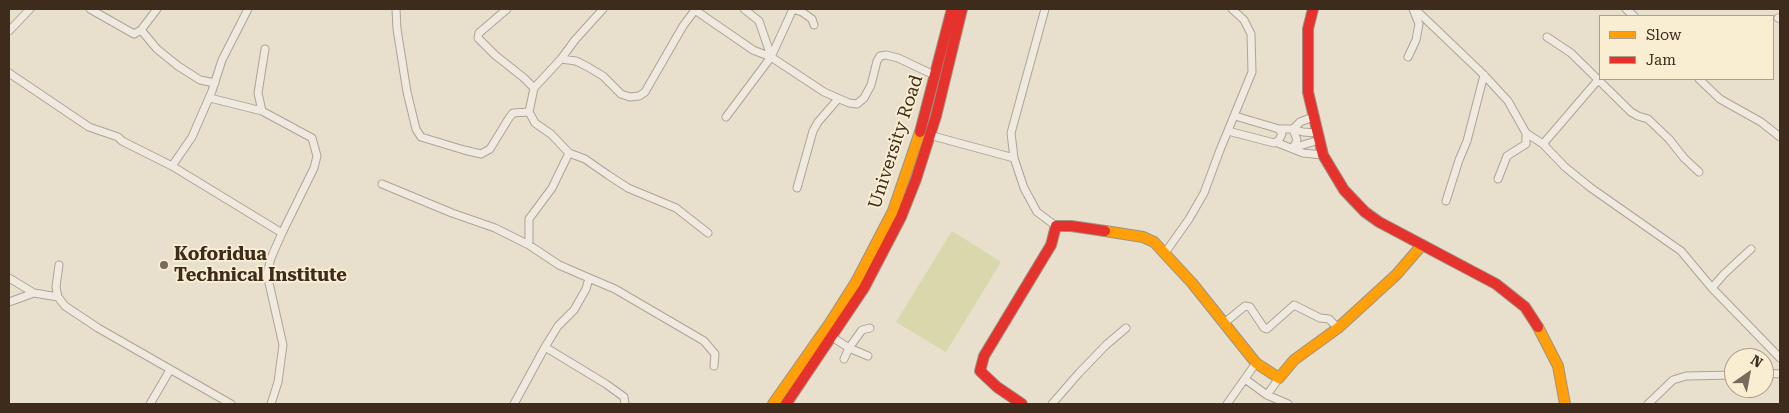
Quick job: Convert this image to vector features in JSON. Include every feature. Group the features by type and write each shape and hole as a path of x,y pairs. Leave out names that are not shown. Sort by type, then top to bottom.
{"main road":[{"name":"University Road","path":"786,404 864,288 901,217 916,179 938,108 950,36 952,9"},
{"name":"University Road","path":"773,404 830,323 856,282 893,211 916,144 934,75 962,9"},
{"path":"1313,9 1308,29 1308,92 1323,155 1344,190 1360,208 1379,222 1496,284 1525,307 1541,331 1558,366 1565,404"},
{"path":"1022,404 997,387 980,371 984,356 1050,245 1056,226 1071,226 1143,236 1154,242 1192,284 1256,363 1278,378 1294,360 1338,328 1396,275 1422,245"}],"street":[{"path":"9,32 30,9"},
{"path":"90,9 134,34 141,30 156,9"},
{"path":"172,166 192,137 210,98 222,60 248,9"},
{"path":"396,9 397,29 407,92 416,129 421,137 464,150 485,153 490,149 508,118 513,114 529,112"},
{"path":"507,9 479,33 478,38 534,88"},
{"path":"603,9 534,88 529,112 535,123 551,134 569,152 585,158 608,176 628,188 676,208 708,233"},
{"path":"744,9 760,20 771,57"},
{"path":"726,117 771,57 793,9 802,12 812,19 814,25"},
{"path":"1045,9 1011,133 1014,158 1024,188 1037,212 1056,226"},
{"path":"1165,253 1189,219 1204,193 1252,72 1251,34 1244,20 1232,9"},
{"path":"1408,57 1416,40 1419,24 1414,9"},
{"path":"1414,9 1484,75 1508,101 1526,133 1543,144 1565,167 1591,188 1681,251 1712,288 1780,358"},
{"path":"560,59 576,61 588,67 603,76 621,94 630,97 639,96 645,92 683,26 696,10 754,50 771,57 824,92 838,99 857,104 864,98 871,85 880,56 886,55 898,58 934,75"},
{"path":"141,30 157,49 178,66 200,80 215,83"},
{"path":"1547,37 1571,53 1631,112 1648,119 1699,172"},
{"path":"262,110 258,93 266,49"},
{"path":"9,73 89,126 118,137 122,141 172,166 282,233"},
{"path":"1446,201 1458,160 1467,142 1484,75"},
{"path":"1543,144 1598,80"},
{"path":"1699,80 1720,99 1760,122 1780,137"},
{"path":"210,98 262,110 312,138 317,156 314,168 271,258 267,274 282,345 278,382 271,404"},
{"path":"796,188 813,131 818,122 838,99"},
{"path":"1235,116 1279,129 1294,128 1318,137"},
{"path":"1294,128 1300,122 1313,117"},
{"path":"1293,148 1297,140 1294,128"},
{"path":"1278,143 1282,134 1279,129"},
{"path":"1228,132 1278,143 1303,154 1323,155"},
{"path":"1498,180 1507,156 1526,144 1526,133"},
{"path":"929,135 1014,158"},
{"path":"1293,148 1318,137"},
{"path":"529,245 529,219 552,188 569,152"},
{"path":"382,184 452,213 474,219 529,245 559,265 622,292 704,341 715,354 714,366"},
{"path":"1712,288 1751,249"},
{"path":"59,265 56,282 58,297 65,306 98,328 230,404"},
{"path":"9,278 34,292 58,297"},
{"path":"514,404 558,326 574,310 586,289 589,278"},
{"path":"9,302 34,292"},
{"path":"1223,324 1245,306 1250,306 1264,328 1267,329 1294,305 1320,318 1329,320 1338,328"},
{"path":"844,359 849,348 862,330 870,328"},
{"path":"1052,404 1106,345 1126,328"},
{"path":"832,337 849,348 868,356"},
{"path":"545,347 624,396 625,404"},
{"path":"1227,404 1256,363"},
{"path":"150,404 170,370"},
{"path":"1648,404 1673,380 1686,376 1724,374"},
{"path":"1267,395 1278,378"},
{"path":"1245,379 1267,395 1288,404"}],"green space":[{"path":"952,231 1001,262 946,352 896,322"}],"traffic: slow":[{"path":"773,404 830,323 856,282 893,211 920,132"},
{"path":"1105,231 1143,237 1154,242 1192,283 1256,363 1279,378 1294,360 1338,328 1396,275 1422,245"},
{"path":"1538,327 1558,366 1565,404"}],"traffic: jam":[{"path":"920,132 952,9"},
{"path":"786,404 864,288 901,217 916,179 936,116 962,9"},
{"path":"1313,9 1308,29 1308,92 1323,155 1344,190 1365,212 1379,222 1496,284 1525,307 1538,327"},
{"path":"1022,404 997,387 980,371 984,356 1051,245 1056,226 1071,226 1105,231"}],"place":[{"name":"Koforidua Technical Institute","path":"164,265"}]}
